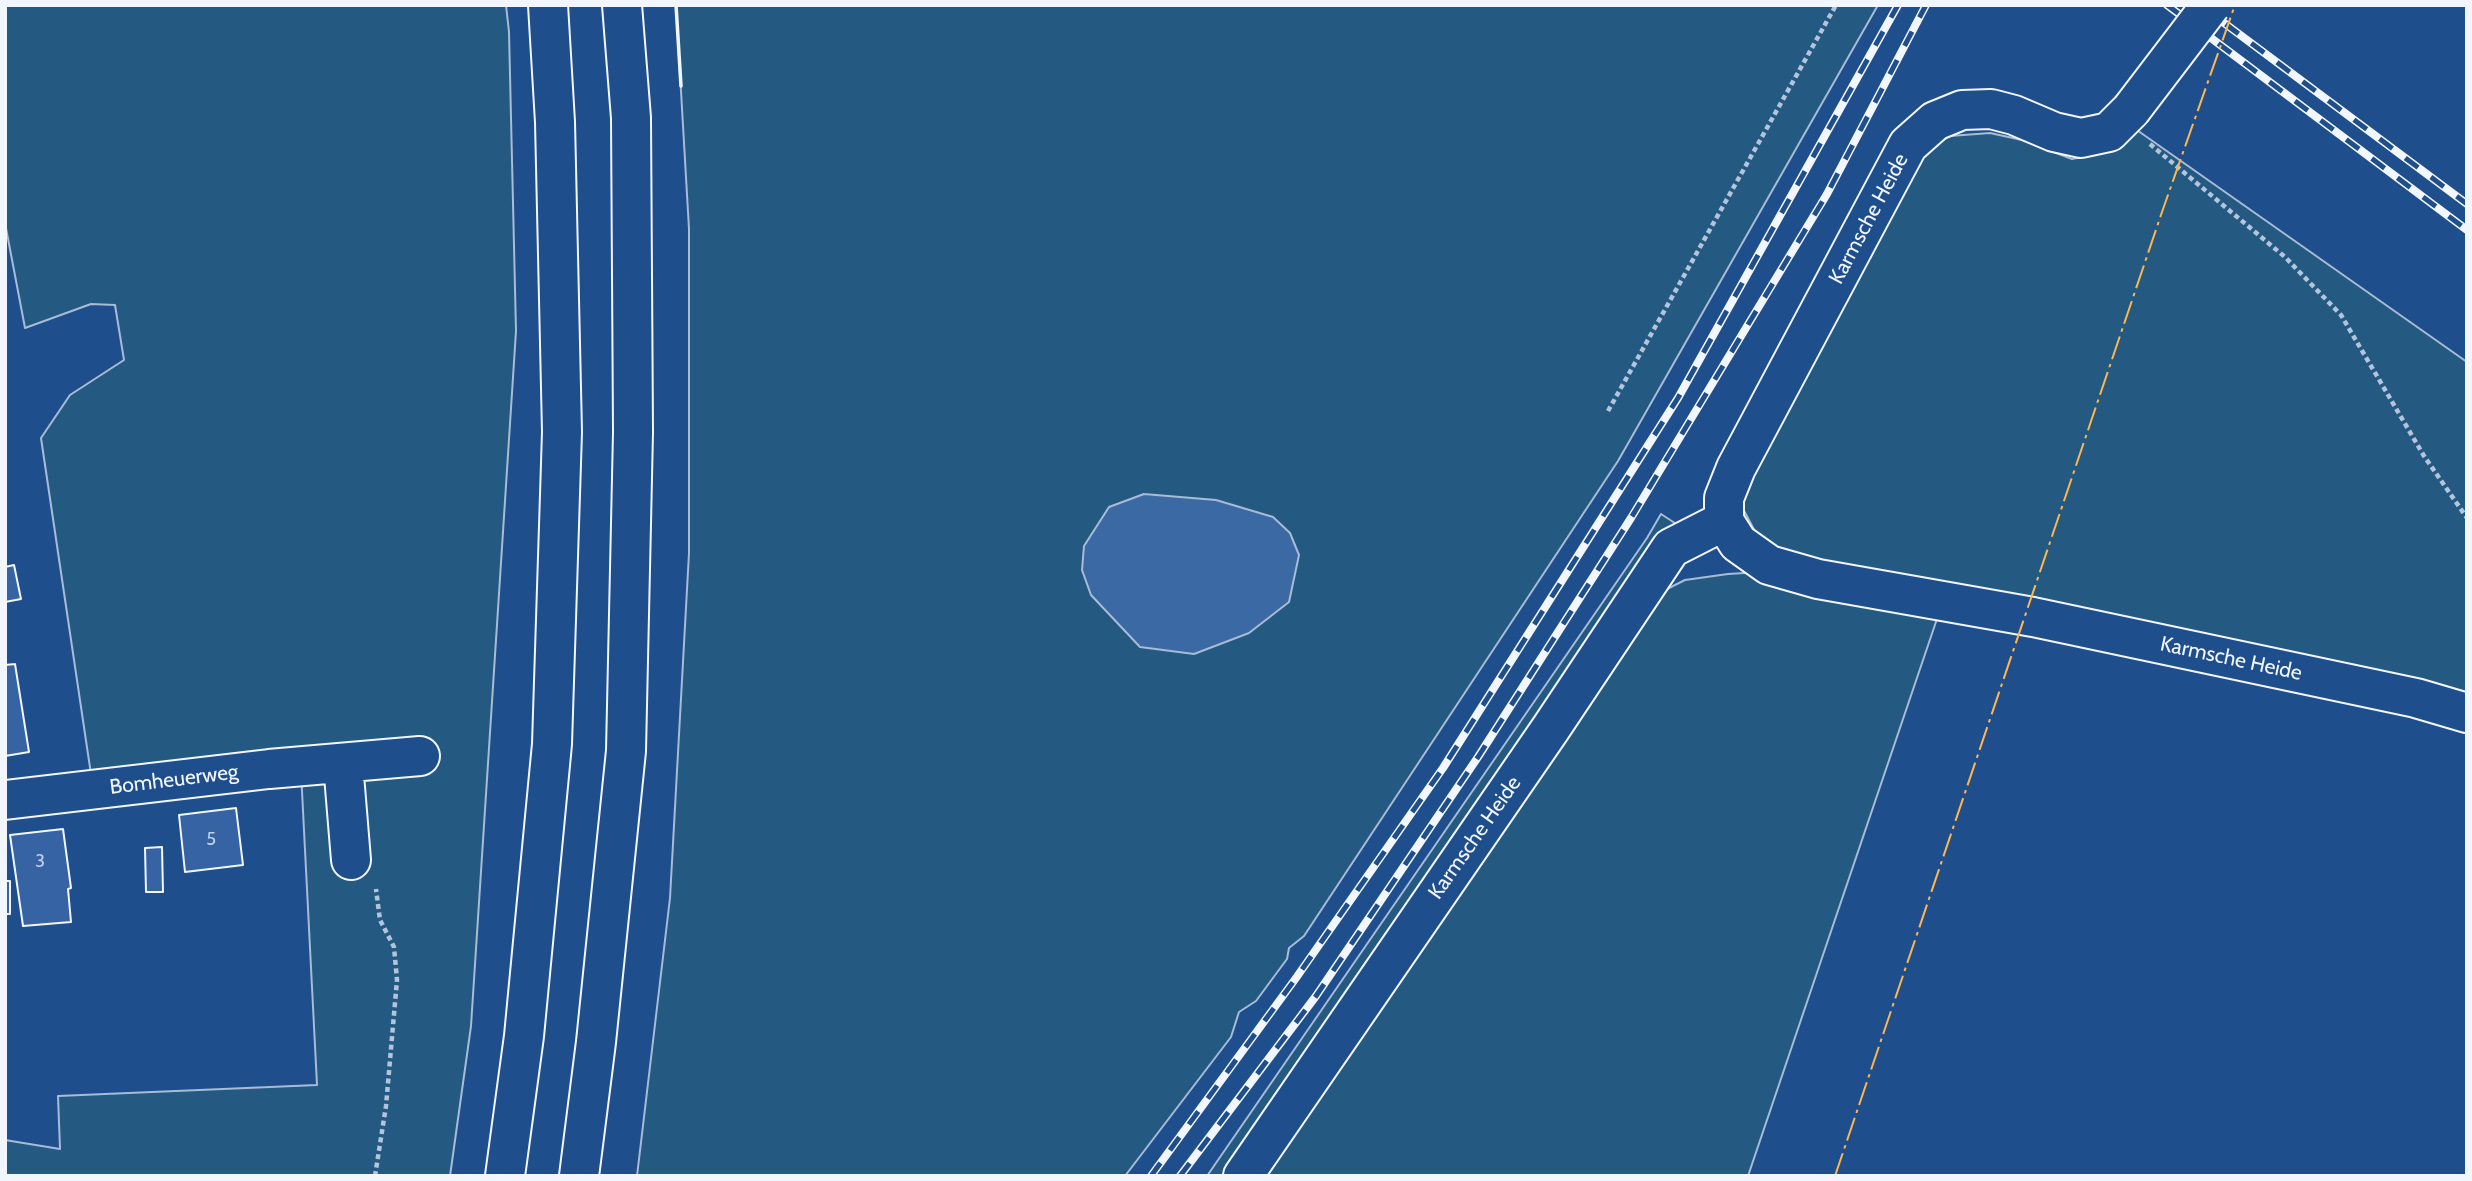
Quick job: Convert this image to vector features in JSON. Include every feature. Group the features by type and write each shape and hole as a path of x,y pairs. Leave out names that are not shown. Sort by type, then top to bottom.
{"main road":[{"path":"505,1176 524,1037 552,744 562,432 555,122 548,5"},
{"path":"579,1176 596,1042 626,751 633,418 631,118 622,5"},
{"name":"Karmsche Heide","path":"2211,5 2126,115 2109,132 2081,138 2053,132 2014,115 1991,109 1962,110 1935,121 1909,145 1736,468 1724,498 1724,521 1738,543 1769,565 1818,579 2033,617 2416,698 2467,713"},
{"name":"Karmsche Heide","path":"1243,1176 1551,728 1671,548 1724,521"},
{"name":"Bomheuerweg","path":"5,800 420,756"},
{"path":"343,763 351,860"}],"path":[{"path":"1608,411 1836,5"},
{"path":"2126,115 2267,242 2341,316 2424,456 2467,518"},
{"path":"351,860 374,881 380,919 394,947 397,980 386,1105 374,1176"}],"shaded area":[{"path":"5,5 506,5 509,32 516,331 471,1026 450,1176 5,1176 5,1140 60,1149 58,1096 317,1085 300,752 92,781 41,438 70,395 124,360 115,305 91,304 25,328 5,223"},
{"path":"676,5 1878,5 1618,461 1304,936 1289,948 1287,959 1256,1001 1239,1012 1231,1037 1125,1176 637,1176 670,898 689,553 689,229"},
{"path":"2134,128 2467,362 2467,698 1790,556 1759,539 1741,505 1750,462 1918,156 1950,136 1990,133 2022,140 2072,159 2093,155"},
{"path":"1144,494 1216,500 1273,517 1290,533 1299,555 1289,602 1249,633 1194,654 1140,647 1091,595 1082,570 1084,546 1109,507"},
{"path":"1661,514 1684,529 1232,1176 1207,1176 1647,538"},
{"path":"1760,572 1940,610 1748,1176 1254,1176 1651,597 1685,580"}],"building":[{"path":"14,565 21,599 5,602 5,567"},
{"path":"15,664 29,752 5,756 5,665"},
{"path":"236,808 243,865 185,872 179,815"},
{"path":"63,829 71,888 68,889 71,922 23,926 10,835"},
{"path":"162,847 163,892 146,892 145,848"},
{"path":"5,881 10,881 10,914 5,914"}],"railway":[{"path":"1151,1176 1296,978 1443,768 1678,398 1898,5"},
{"path":"1180,1176 1316,996 1478,757 1631,518 1827,194 1926,5"},
{"path":"2167,5 2467,230"},
{"path":"2200,5 2467,204"}],"wall":[{"path":"676,5 681,86"}],"power":[{"path":"1835,1176 2162,212 2235,5"}]}
